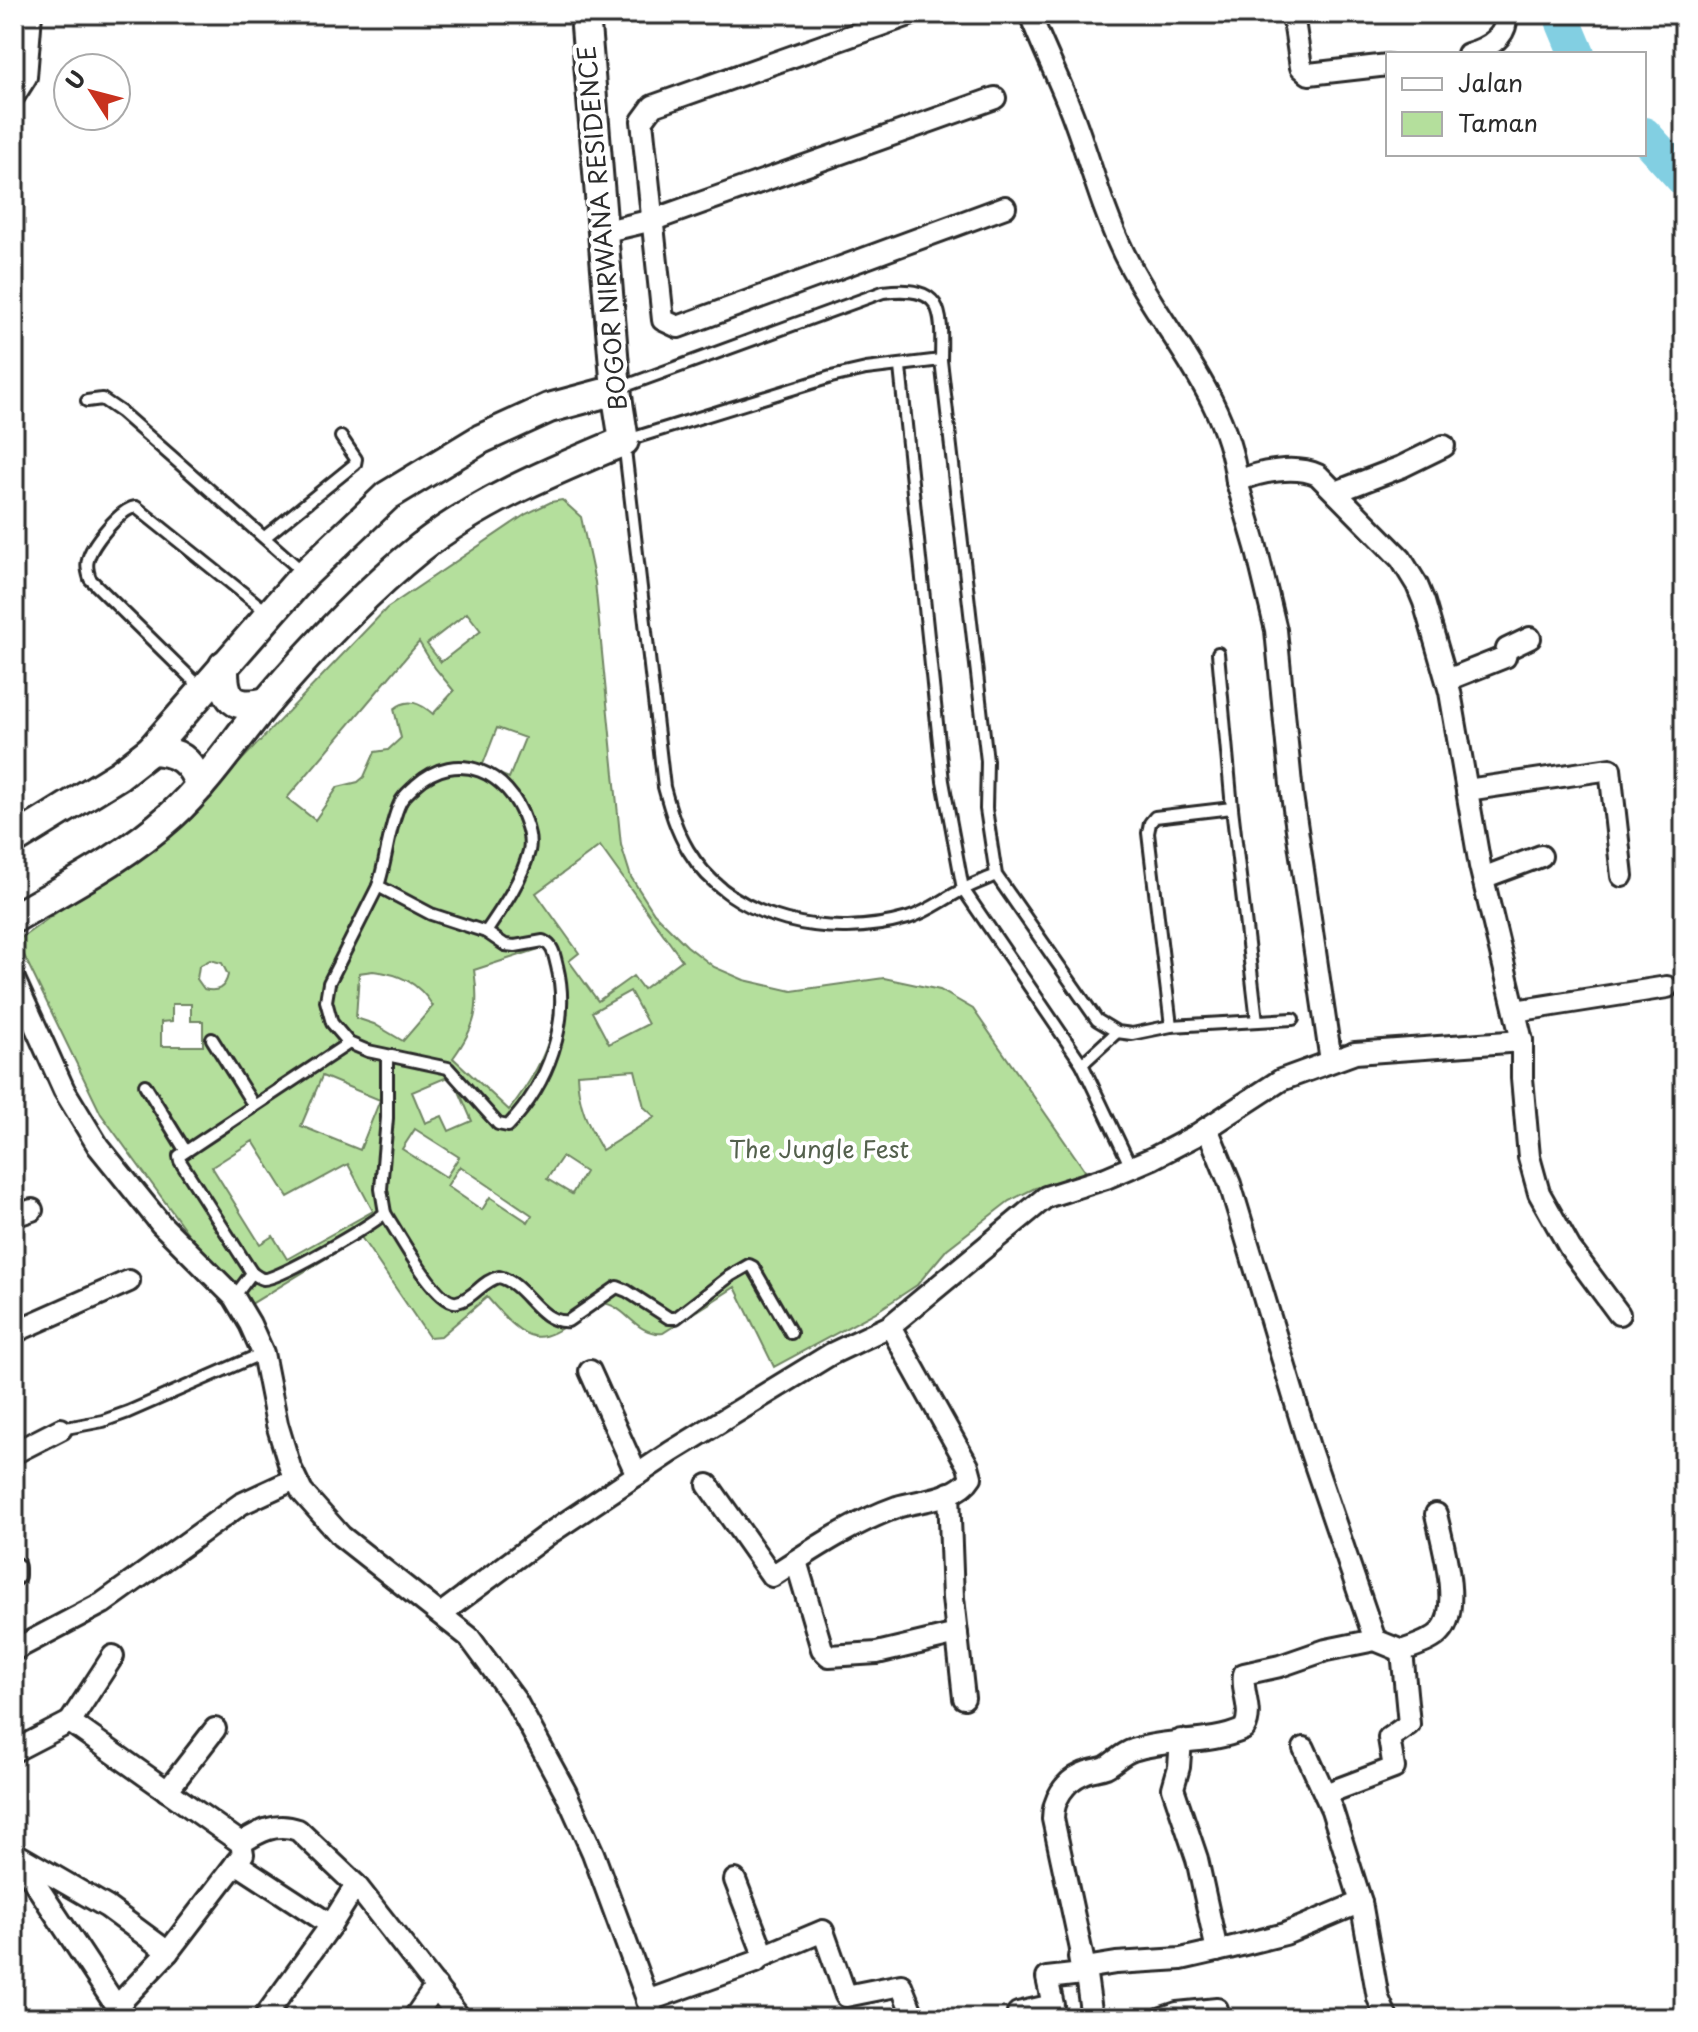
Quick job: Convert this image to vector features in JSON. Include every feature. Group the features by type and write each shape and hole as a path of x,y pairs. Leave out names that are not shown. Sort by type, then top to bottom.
{"street":[{"path":"14,96 26,77 31,14"},
{"name":"BOGOR NIRWANA RESIDENCE","path":"585,14 616,390 624,441"},
{"path":"912,14 653,106 642,121 663,320 678,327 1005,207"},
{"path":"1030,14 1072,114 1124,254 1212,398 1234,454 1237,482 1276,630 1292,795 1331,1061"},
{"path":"1293,14 1301,67 1309,74 1386,65"},
{"path":"1472,52 1497,39 1506,22 1506,14"},
{"path":"602,232 653,220 995,98"},
{"path":"14,840 119,775 151,750 305,574 387,496 481,439 549,408 616,390"},
{"path":"14,918 74,883 172,815 200,786 267,702 333,630 420,548 500,496 624,441"},
{"path":"1336,492 1401,467 1444,446"},
{"path":"1237,482 1272,472 1307,470 1318,475 1408,569 1432,624 1447,680 1480,866 1522,1041 1529,1157 1539,1193 1570,1248 1619,1314"},
{"path":"1447,680 1505,657 1507,649 1530,638"},
{"path":"224,665 224,685 234,701 250,706 267,702"},
{"path":"151,750 175,753 193,769 200,786"},
{"path":"1467,790 1610,769 1622,876"},
{"path":"1485,877 1541,856"},
{"path":"14,979 64,1090 98,1146 161,1224 234,1297 250,1324 263,1353 277,1424 302,1492 341,1536 442,1613 482,1651 516,1701 566,1793 593,1853 650,2010 823,1931 846,1996 901,1985 914,2018"},
{"path":"1515,1011 1667,987"},
{"path":"442,1613 547,1535 768,1390 831,1354 890,1326 1046,1197 1131,1167 1207,1128 1281,1080 1355,1053 1522,1041"},
{"path":"1207,1128 1230,1184 1309,1447 1375,1640"},
{"path":"14,1332 129,1281"},
{"path":"708,1485 772,1576 838,1534 896,1508 949,1493 968,1482 971,1477 968,1466 890,1326"},
{"path":"590,1371 637,1475"},
{"path":"14,1453 61,1429"},
{"path":"14,1650 103,1603 241,1504 295,1479"},
{"path":"949,1493 953,1598 964,1698"},
{"path":"1092,2018 1085,1968 1053,1819 1053,1804 1058,1796 1078,1776 1106,1767 1130,1751 1181,1740 1232,1735 1244,1729 1249,1714 1243,1679 1249,1671 1280,1666 1326,1650 1375,1640 1402,1651 1442,1631 1452,1591 1436,1514"},
{"path":"796,1561 822,1649 829,1656 877,1653 957,1634"},
{"path":"14,1568 14,1575"},
{"path":"1325,1794 1394,1768 1389,1738 1409,1724 1402,1651"},
{"path":"14,1751 70,1722 113,1656"},
{"path":"70,1722 167,1791 239,1853 331,1925"},
{"path":"167,1791 215,1729"},
{"path":"1181,1740 1179,1767 1173,1788 1197,1859 1217,1951"},
{"path":"1304,1748 1325,1794 1361,1902 1378,1998 1387,2018"},
{"path":"14,1852 121,2012 239,1853 269,1828 298,1830 356,1885 460,2018"},
{"path":"14,1852 107,1907 168,1952"},
{"path":"735,1880 762,1950 761,1957"},
{"path":"264,2018 356,1885"},
{"path":"1018,2018 1018,2013 1053,2005 1047,1978 1082,1974 1070,1901"},
{"path":"1085,1968 1181,1959 1217,1951 1285,1934 1361,1902"},
{"path":"414,2018 436,1986"},
{"path":"1162,2018 1177,2013 1217,2009"}],"lane":[{"path":"616,390 883,292 898,290 924,294 935,303 940,310 941,360 987,761 986,809 996,875 1097,1020 1117,1032 1132,1034 1171,1026 1293,1019"},
{"path":"941,360 866,369 831,377 624,441 664,787 678,832 689,852 717,885 786,921 835,927 884,924 929,909 963,889 996,875"},
{"path":"900,367 943,781 963,889 1082,1064 1131,1167"},
{"path":"87,401 102,399 121,412 305,574"},
{"path":"265,537 355,464 356,459 341,437"},
{"path":"204,691 90,579 87,562 93,546 126,509 136,507 268,614"},
{"path":"1218,653 1232,808 1257,1021"},
{"path":"378,886 431,914 486,932 510,946 539,941 553,948 561,982 559,1029 540,1083 508,1126 498,1124 448,1068 416,1059 387,1057 349,1043 332,1023 326,1001 329,983 378,886 401,802 427,776 443,767 465,767 500,781 520,805 527,826 529,849 514,888 486,932"},
{"path":"1171,1026 1148,850 1150,823 1155,817 1166,814 1232,808"},
{"path":"1082,1064 1117,1032"},
{"path":"212,1039 254,1106"},
{"path":"349,1043 185,1150 179,1156 180,1161 252,1273 264,1280 307,1261 385,1213"},
{"path":"387,1057 387,1118 381,1189 385,1213 436,1291 451,1302 464,1299 499,1277 510,1281 558,1322 568,1321 617,1287 669,1318 676,1318 749,1265 791,1333"},
{"path":"145,1085 185,1150"},
{"path":"234,1297 252,1273"},
{"path":"61,1429 103,1421 263,1353"}],"green space":[{"name":"The Jungle Fest","path":"562,500 581,517 595,582 621,845 631,877 654,913 687,946 714,967 744,980 792,991 884,978 940,990 973,1009 1090,1178 1035,1188 1009,1201 947,1249 917,1285 876,1312 774,1367 735,1287 663,1333 645,1330 617,1309 601,1303 552,1334 541,1337 530,1335 518,1329 487,1297 441,1336 429,1337 361,1237 243,1309 101,1114 17,941 176,826 387,608 526,514","holes":["467,613 481,631 441,662 427,644","419,642 454,691 433,714 409,702 394,709 401,738 388,750 375,752 364,777 358,782 338,787 315,820 287,798","497,728 525,738 509,778 482,767","600,846 682,960 643,989 633,976 598,1001 569,961 579,953 536,893","548,946 555,993 551,1034 535,1071 509,1110 453,1058 471,1027 476,996 474,970","210,960 222,963 228,975 225,983 217,990 204,989 197,979 199,966","373,971 400,977 415,985 433,1006 403,1041 374,1024 356,1018 359,973","630,991 648,1024 609,1044 592,1012","172,1004 191,1004 191,1021 203,1021 203,1046 161,1046 161,1022 172,1021","635,1070 644,1107 655,1117 602,1150 579,1095 577,1074","452,1075 472,1121 449,1131 442,1116 425,1123 412,1092","322,1076 380,1100 360,1150 301,1126","415,1129 459,1157 446,1177 402,1149","253,1141 288,1197 348,1164 373,1211 287,1259 273,1236 260,1244 212,1167","562,1157 585,1172 572,1194 547,1179","460,1166 532,1215 528,1222 490,1197 482,1210 447,1186"]}],"waterway":[{"path":"1566,14 1564,23 1576,52"},
{"path":"1646,137 1684,179"}]}
